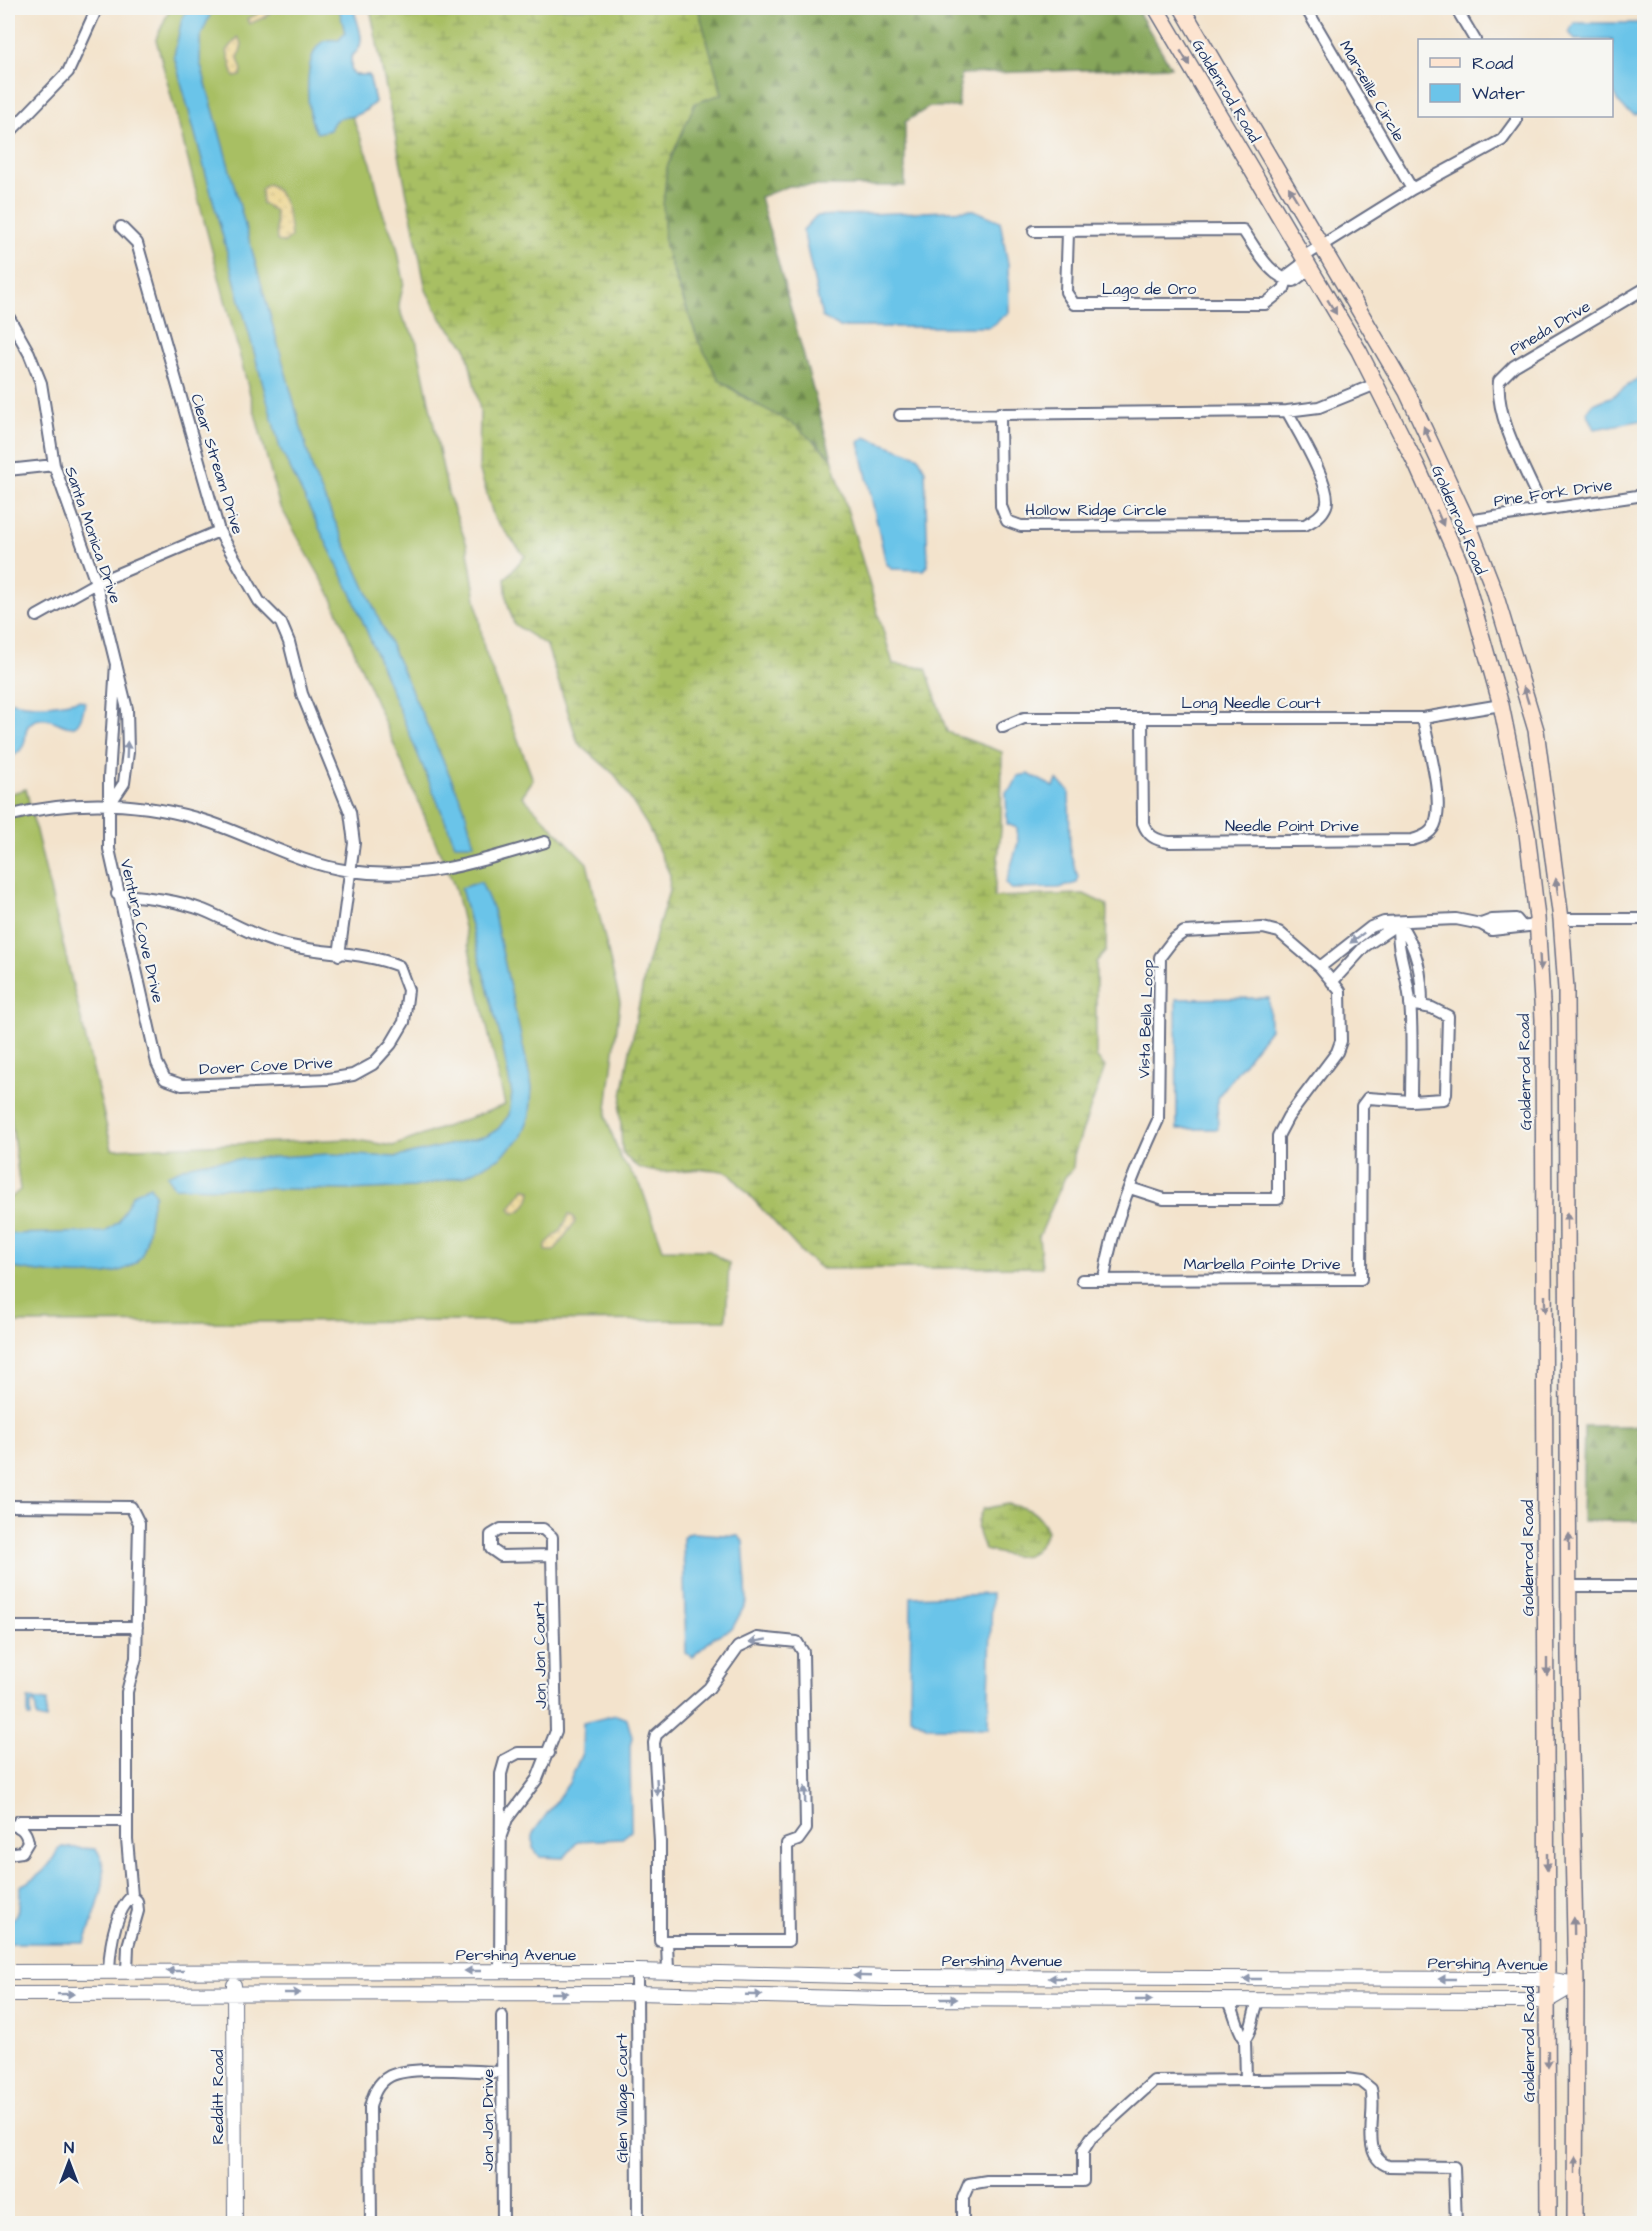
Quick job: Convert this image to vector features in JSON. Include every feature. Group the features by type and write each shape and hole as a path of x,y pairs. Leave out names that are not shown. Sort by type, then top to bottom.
{"main road":[{"name":"Goldenrod Road","path":"1155,8 1377,384 1417,466 1462,570 1501,705 1517,778 1534,883 1538,925 1544,1091 1548,2223"},
{"name":"Goldenrod Road","path":"1182,8 1323,244 1407,392 1467,521 1494,590 1536,730 1561,919 1564,966 1576,1984 1575,2223"},
{"path":"1534,883 1554,914 1561,919"},
{"path":"1538,925 1552,942 1564,966"},
{"path":"1544,1091 1552,1119 1552,1246 1560,1256 1568,1258"},
{"path":"1545,1278 1558,1288 1558,1397 1568,1417"},
{"path":"1545,1397 1553,1418 1553,1564 1558,1575 1570,1586"},
{"path":"1546,1619 1560,1633 1561,1766 1572,1797"}],"street":[{"path":"8,134 68,72 97,8"},
{"name":"Marseille Circle","path":"1306,8 1412,189"},
{"path":"1456,8 1474,39"},
{"path":"1306,263 1323,244 1412,189 1502,140 1516,121 1516,117"},
{"name":"Clear Stream Drive","path":"121,227 137,243 219,531 259,601 281,623 289,642 302,694 350,812 354,843 339,955"},
{"path":"1034,231 1243,230 1270,268 1288,280"},
{"name":"Lago de Oro","path":"1068,232 1066,292 1074,304 1265,304 1284,289 1288,274 1306,263"},
{"name":"Pineda Drive","path":"1543,510 1505,421 1497,397 1499,381 1514,366 1644,289"},
{"name":"Santa Monica Drive","path":"8,316 29,353 41,383 54,465 96,583 127,709 128,752 124,783 110,804"},
{"path":"900,415 1287,411 1319,407 1377,384"},
{"name":"Hollow Ridge Circle","path":"1000,413 1001,506 1006,521 1021,526 1305,525 1319,517 1327,504 1326,488 1287,411"},
{"path":"8,470 54,465"},
{"name":"Pine Fork Drive","path":"1467,521 1644,495"},
{"path":"37,616 96,583 219,531"},
{"name":"Santa Monica Drive","path":"110,804 109,778 116,663"},
{"name":"Long Needle Court","path":"1003,727 1024,718 1423,718 1501,705"},
{"name":"Needle Point Drive","path":"1142,718 1143,823 1147,833 1156,840 1169,842 1412,840 1427,835 1436,823 1437,800 1423,718"},
{"path":"8,816 50,807 110,804 160,811 208,822 287,853 350,871 405,875 459,868 546,842"},
{"name":"Ventura Cove Drive","path":"110,804 109,849 117,894 157,1063"},
{"path":"117,894 157,898 201,909 270,941 339,955"},
{"path":"1320,967 1371,927 1389,921 1400,923 1438,918 1481,924 1492,930 1516,929 1521,925 1538,925"},
{"path":"1561,919 1644,919"},
{"path":"1400,923 1410,938 1418,963 1411,1101"},
{"path":"1400,923 1396,941 1416,1005"},
{"path":"1332,982 1365,946 1400,923"},
{"name":"Vista Bella Loop","path":"1104,1279 1110,1242 1130,1188 1158,1120 1160,957 1173,940 1184,932 1263,928 1279,932 1320,967 1340,991 1341,1041 1338,1052 1288,1117 1278,1136 1278,1199 1164,1199 1130,1188"},
{"name":"Dover Cove Drive","path":"157,1063 165,1079 182,1085 328,1079 353,1075 373,1064 391,1044 404,1022 408,990 399,966 386,960 339,955"},
{"path":"1405,966 1418,963"},
{"name":"Marbella Pointe Drive","path":"1082,1280 1361,1279 1362,1106 1368,1098 1411,1101 1444,1099 1446,1094 1448,1016 1416,1005"},
{"path":"8,1506 131,1508 139,1523 136,1658 127,1692 127,1821 132,1896 137,1901 138,1911 131,1933 127,1971"},
{"name":"Jon Jon Court","path":"500,1838 507,1819 537,1779 556,1731 552,1537 543,1529 501,1529 491,1535 491,1549 501,1556 552,1555"},
{"path":"1570,1586 1644,1586"},
{"path":"8,1626 137,1627"},
{"path":"757,1638 797,1642 803,1652 806,1829 798,1840 787,1844 788,1941 668,1941 660,1941 660,1842 654,1743 656,1735 709,1688 738,1647 757,1638"},
{"name":"Jon Jon Court","path":"500,1971 501,1774 505,1760 518,1753 549,1753"},
{"path":"8,1854 17,1855 26,1847 27,1836 20,1827 19,1821 127,1821"},
{"path":"8,1826 20,1827"},
{"path":"109,1971 116,1927 127,1901 132,1896"},
{"path":"116,1927 131,1933"},
{"path":"668,1941 668,1972"},
{"name":"Redditt Road","path":"234,1971 235,2223"},
{"name":"Pershing Avenue","path":"8,1972 637,1971 905,1977 1547,1979 1576,1984"},
{"name":"Glen Village Court","path":"637,1971 638,2223"},
{"name":"Pershing Avenue","path":"1547,2001 1576,1984"},
{"path":"8,1994 637,1993 897,1999 1547,2001"},
{"path":"1228,2000 1235,2011 1238,2031 1245,2039 1246,2080"},
{"path":"1245,2039 1252,2031 1252,2019 1259,2000"},
{"name":"Jon Jon Drive","path":"502,2016 503,2223"},
{"path":"371,2223 370,2107 374,2091 388,2077 405,2071 502,2072"},
{"path":"963,2223 963,2198 969,2184 987,2181 1083,2181 1083,2151 1091,2138 1154,2081 1346,2079 1366,2085 1373,2095 1374,2155 1388,2166 1454,2167 1456,2223"}],"green space":[{"path":"170,8 353,8 361,41 360,47 351,56 351,71 355,75 369,75 375,102 365,111 352,117 371,163 383,213 397,247 404,282 399,304 402,317 416,339 448,493 467,545 484,648 533,780 522,796 587,863 620,1002 606,1117 620,1157 641,1186 663,1249 708,1250 729,1264 726,1320 8,1323 8,1200 20,1190 8,1094 8,794 26,789 112,1149 350,1139 393,1146 505,1105 455,888 330,594 279,504 156,39"},
{"path":"370,8 698,8 722,94 695,103 667,167 663,205 665,247 698,340 719,380 745,398 795,425 832,458 893,664 926,668 947,732 1002,752 1001,830 994,897 1084,894 1107,905 1106,951 1096,962 1096,1057 1105,1067 1074,1155 1073,1169 1065,1177 1039,1237 1042,1267 822,1269 805,1256 729,1173 706,1169 667,1172 644,1169 633,1164 622,1152 620,1109 627,1066 646,968 669,891 670,875 647,825 615,775 578,743 547,646 514,624 507,601 505,579 525,556 494,518 479,468 480,410 466,347 442,320 426,290"},
{"path":"698,8 1136,8 1171,67 961,74 958,107 929,107 905,122 905,186 789,186 760,197 832,458 815,442 719,380 698,340 665,247 663,205 667,167 695,103 722,94"},
{"path":"1584,1426 1644,1426 1644,1521 1582,1521"},
{"path":"1008,1504 1032,1512 1040,1519 1047,1531 1042,1542 1030,1554 1006,1555 985,1550 982,1544 978,1534 978,1525 983,1509"}],"sand":[{"path":"263,8 274,9 265,17 249,24 247,19 258,14"},
{"path":"238,37 242,44 238,59 242,70 240,76 234,77 227,51"},
{"path":"268,184 279,194 286,207 291,237 285,243 277,241 275,211 262,203 261,189"},
{"path":"525,1188 531,1191 528,1202 523,1209 513,1213 510,1208"},
{"path":"569,1215 574,1217 575,1222 554,1251 546,1251 546,1244 561,1230"}],"water":[{"path":"188,8 213,8 200,38 200,62 314,475 464,807 474,844 455,844 351,593 280,448 174,56 182,18"},
{"path":"339,8 353,8 361,41 360,47 351,56 351,71 355,75 369,75 375,102 359,114 336,120 330,130 317,133 313,125 308,99 309,69 312,56 318,46 327,40 339,40 345,33"},
{"path":"1574,23 1644,23 1644,110 1636,115 1626,110 1614,94 1613,39 1574,39 1569,32"},
{"path":"974,210 1000,221 1008,264 1009,312 990,327 839,327 822,317 803,230 816,216"},
{"path":"1644,374 1644,420 1595,429 1587,412 1593,404 1613,396"},
{"path":"865,437 918,456 925,470 928,565 923,570 892,569 886,563 859,442"},
{"path":"79,700 85,702 77,725 64,726 41,719 32,722 26,730 22,749 8,759 8,701 43,705"},
{"path":"1028,774 1054,787 1057,780 1069,791 1070,852 1078,877 1077,883 1059,888 1011,889 1006,883 1018,843 1017,828 1007,824 1006,792 1012,788 1018,776"},
{"path":"481,882 493,910 532,1087 530,1115 521,1138 499,1158 465,1176 414,1187 349,1190 174,1187 167,1175 190,1165 211,1161 329,1154 397,1157 487,1136 498,1129 509,1115 512,1094 501,1039 461,888"},
{"path":"1269,998 1270,1029 1217,1098 1218,1129 1177,1129 1176,999"},
{"path":"150,1186 155,1194 143,1252 134,1263 120,1271 81,1275 8,1267 8,1234 105,1232 119,1221 133,1194"},
{"path":"686,1534 738,1536 743,1541 747,1601 732,1629 716,1636 692,1657 686,1653 683,1538"},
{"path":"992,1594 988,1728 929,1727 910,1717 911,1597"},
{"path":"28,1699 47,1701 46,1720 37,1718 35,1702 31,1703 31,1717 28,1717"},
{"path":"616,1715 627,1719 632,1737 630,1746 631,1831 621,1839 578,1841 564,1858 540,1857 533,1848 533,1833 569,1783 582,1753 583,1723"},
{"path":"61,1847 95,1849 104,1869 101,1895 85,1943 8,1943 8,1922 18,1911 20,1886 43,1871"}]}
